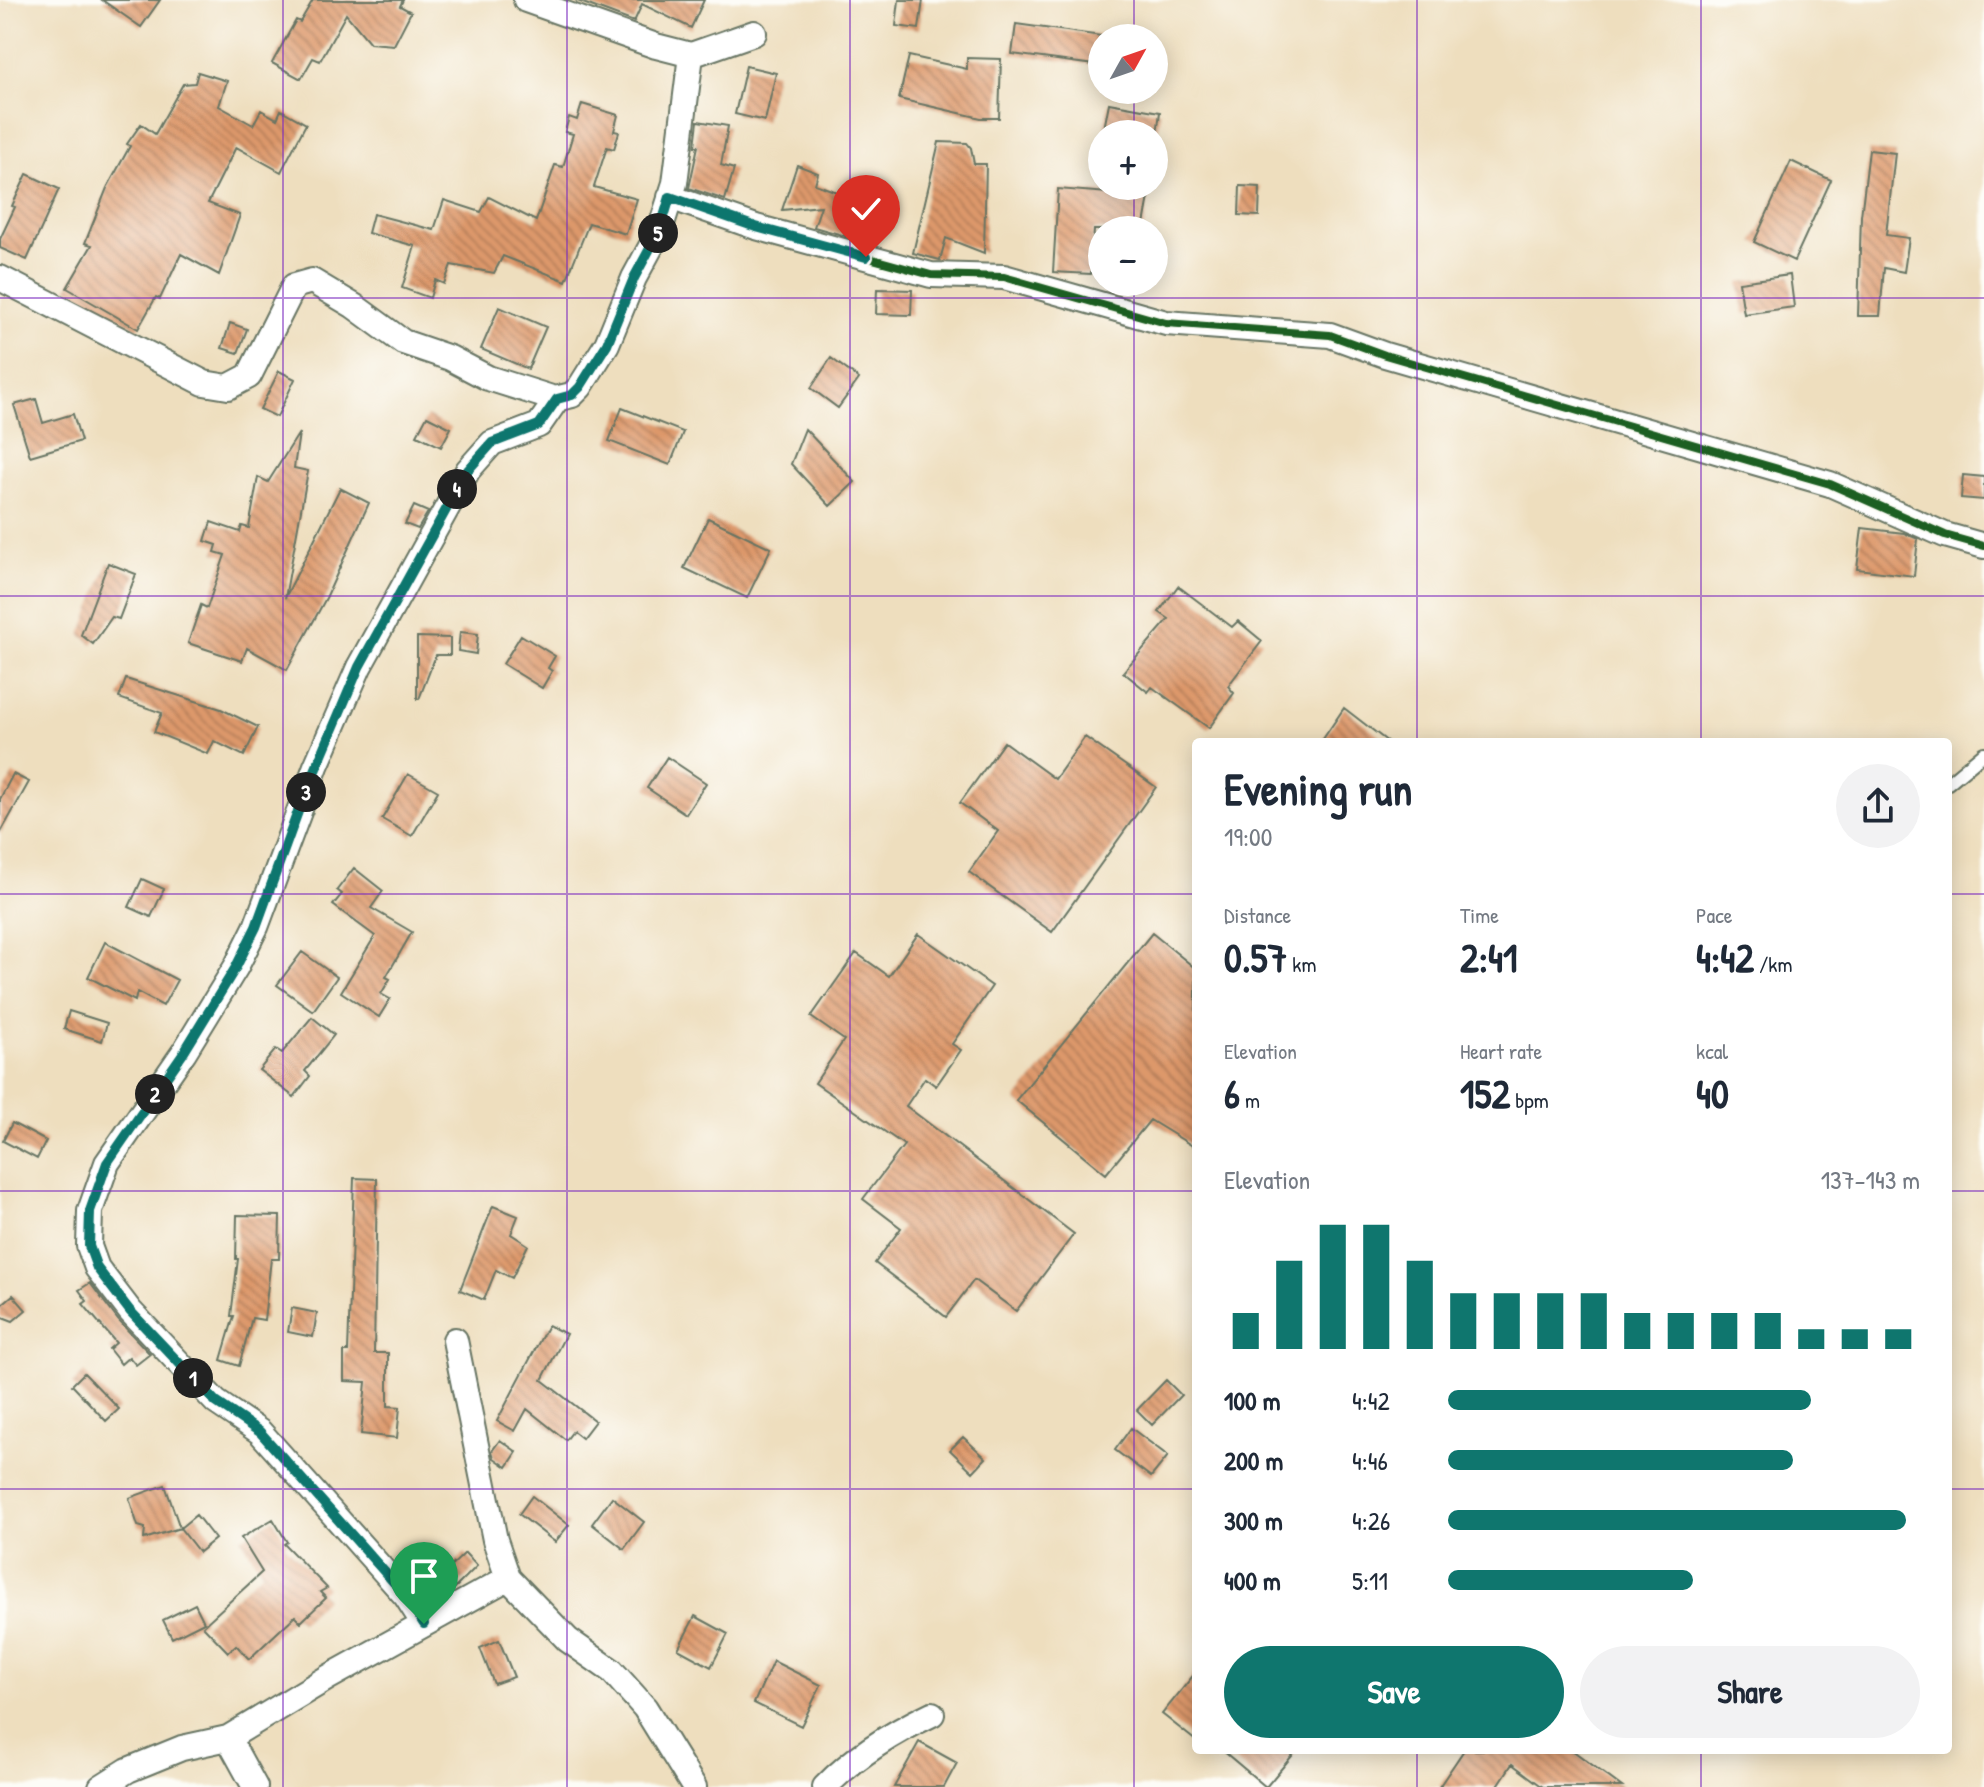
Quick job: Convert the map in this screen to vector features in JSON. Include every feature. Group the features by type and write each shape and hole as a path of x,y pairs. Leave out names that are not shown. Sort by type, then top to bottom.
{"street":[{"path":"526,0 643,42 691,55 754,33"},
{"path":"0,278 204,383 228,387 249,376 294,286 312,281 354,306 403,342 450,358 488,378 557,399 572,395 607,344 634,278 660,230 677,169 691,55"},
{"path":"670,197 756,227 931,275 1004,277 1166,323 1330,335 1385,355 1830,484 1945,535 1984,546"},
{"path":"424,1624 406,1596 260,1432 216,1402 130,1311 97,1268 89,1246 90,1211 107,1163 184,1052 236,967 256,927 300,806 359,667 468,470 492,443 539,425 557,399"},
{"path":"455,1340 495,1540 508,1578 568,1640 612,1671 645,1708 694,1787"},
{"path":"101,1787 128,1770 182,1748 228,1738 329,1677 508,1578"},
{"path":"825,1787 843,1769 895,1732 932,1714"},
{"path":"228,1738 255,1787"}],"lane":[{"path":"1952,780 1984,753"}],"building":[{"path":"102,0 160,0 141,27"},
{"path":"313,0 403,0 400,6 411,12 394,45 370,43 346,14 320,61 313,58 301,79 272,63 296,20 300,22"},
{"path":"575,0 704,0 691,28 642,4 634,22"},
{"path":"899,0 923,0 919,29 896,26"},
{"path":"1016,24 1088,34 1088,64 1012,54"},
{"path":"909,56 967,69 967,58 1001,59 999,118 981,118 899,99"},
{"path":"746,66 776,73 765,121 735,114"},
{"path":"198,72 227,81 219,106 253,125 261,110 277,119 281,110 306,124 281,172 236,147 208,203 240,215 219,275 181,254 160,299 156,297 138,329 67,288 92,245 85,243 107,188 130,146 127,144 141,124 155,134 183,84 195,83"},
{"path":"582,104 618,115 614,131 619,132 614,149 607,147 594,187 637,199 626,234 589,223 566,281 503,256 494,273 451,265 444,284 435,280 430,298 402,288 415,246 368,233 373,214 434,230 444,200 481,212 489,197 536,221 555,165 563,167 573,134 565,132 569,117 577,120"},
{"path":"1109,104 1160,112 1159,120 1106,120"},
{"path":"698,121 728,126 721,165 734,169 725,200 689,188 698,146 695,146"},
{"path":"939,142 967,143 974,164 986,164 984,253 946,238 940,260 913,253"},
{"path":"1869,150 1895,153 1886,235 1909,238 1904,272 1884,268 1880,316 1858,316 1861,216"},
{"path":"1791,161 1831,180 1794,261 1754,242"},
{"path":"797,165 818,173 815,184 865,202 853,238 814,227 821,206 782,210"},
{"path":"27,174 59,189 27,260 0,248 0,239"},
{"path":"1240,186 1260,187 1259,216 1239,215"},
{"path":"1058,189 1088,191 1088,200 1148,200 1146,216 1088,216 1088,274 1053,272"},
{"path":"1790,275 1794,307 1744,314 1739,282"},
{"path":"877,289 912,290 911,315 876,314"},
{"path":"499,307 546,327 528,369 481,349"},
{"path":"230,323 247,329 238,353 222,348"},
{"path":"831,358 859,379 838,408 811,388"},
{"path":"279,371 295,379 277,417 260,409"},
{"path":"36,399 43,423 73,414 81,441 30,456 14,405"},
{"path":"622,408 683,432 670,465 609,441"},
{"path":"427,416 451,428 441,447 417,435"},
{"path":"805,429 855,482 830,506 791,464"},
{"path":"299,433 294,468 308,471 285,598 340,488 369,503 326,598 287,670 247,648 242,661 188,643 201,605 207,608 225,555 215,552 217,545 205,541 211,522 240,532 242,526 249,528 258,477 268,482"},
{"path":"1963,475 1984,477 1984,500 1961,498"},
{"path":"414,506 428,512 418,529 405,524"},
{"path":"708,518 771,548 747,598 684,568"},
{"path":"1862,528 1904,533 1918,539 1914,576 1857,569"},
{"path":"108,563 136,574 119,619 112,617 93,644 81,635"},
{"path":"1178,586 1232,627 1238,621 1262,641 1228,686 1234,693 1209,728 1152,687 1148,692 1123,672 1169,619 1159,612"},
{"path":"460,632 478,634 476,654 458,651"},
{"path":"521,635 555,656 548,668 552,671 542,688 503,664"},
{"path":"417,637 450,638 450,655 436,655 419,699 417,699"},
{"path":"126,679 221,709 258,727 244,756 214,741 208,754 154,732 162,713 119,698"},
{"path":"1344,708 1383,738 1324,738"},
{"path":"1085,737 1156,787 1052,932 969,872 998,831 960,803 1004,742 1055,779"},
{"path":"667,757 706,783 686,814 647,788"},
{"path":"13,774 29,782 0,834 0,799"},
{"path":"408,774 438,791 412,836 382,819"},
{"path":"354,868 383,891 371,908 412,932 386,977 390,979 381,994 390,999 379,1017 341,992 375,936 333,905 342,894 337,890"},
{"path":"142,879 164,889 151,917 129,907"},
{"path":"1152,933 1192,966 1192,1146 1150,1120 1106,1174 1016,1100"},
{"path":"918,934 992,986 952,1044 961,1050 936,1086 925,1078 906,1106 1074,1234 1016,1311 974,1280 946,1317 875,1263 901,1228 863,1199 904,1145 815,1083 844,1040 811,1017 856,953 889,976"},
{"path":"105,942 177,980 163,1006 137,992 135,1001 88,977"},
{"path":"302,952 337,977 313,1011 277,985"},
{"path":"69,1011 107,1023 102,1041 64,1029"},
{"path":"312,1017 334,1035 305,1071 310,1076 294,1097 259,1070 276,1049 282,1053"},
{"path":"12,1123 46,1141 37,1159 3,1141"},
{"path":"354,1178 377,1179 374,1353 388,1353 388,1406 400,1407 397,1438 361,1434 366,1382 344,1381 344,1352 348,1352"},
{"path":"493,1206 518,1216 511,1234 528,1245 512,1278 496,1270 484,1300 460,1290"},
{"path":"237,1215 280,1216 279,1259 271,1259 264,1320 252,1318 239,1366 221,1360 234,1316 231,1316 238,1259"},
{"path":"90,1283 118,1320 150,1354 136,1365 129,1357 121,1364 109,1349 116,1343 83,1304 87,1301 79,1290"},
{"path":"13,1295 26,1310 13,1321 0,1316 0,1306"},
{"path":"292,1308 317,1313 313,1337 288,1332"},
{"path":"548,1325 566,1334 542,1380 595,1421 582,1438 573,1431 566,1440 527,1409 515,1431 497,1421"},
{"path":"84,1373 119,1409 106,1421 72,1385"},
{"path":"1166,1380 1181,1395 1152,1425 1137,1410"},
{"path":"1131,1428 1168,1456 1151,1477 1115,1450"},
{"path":"963,1437 986,1458 973,1472 950,1450"},
{"path":"500,1440 517,1452 507,1467 494,1458 492,1451"},
{"path":"165,1485 180,1528 144,1539 145,1528 138,1526 129,1498"},
{"path":"532,1496 569,1525 555,1542 519,1514"},
{"path":"612,1497 644,1522 624,1549 592,1524"},
{"path":"196,1515 215,1539 199,1552 180,1528"},
{"path":"273,1519 287,1542 284,1544 327,1588 320,1592 326,1598 301,1622 295,1616 249,1659 236,1645 228,1652 203,1626 262,1572 241,1538"},
{"path":"465,1553 477,1566 455,1588 442,1575"},
{"path":"195,1604 204,1622 172,1638 163,1620"},
{"path":"695,1616 728,1634 711,1667 678,1649"},
{"path":"499,1640 514,1677 494,1684 480,1648"},
{"path":"773,1661 821,1685 801,1726 754,1703"},
{"path":"1192,1677 1192,1738 1162,1714"},
{"path":"919,1742 957,1763 944,1787 894,1787"},
{"path":"1227,1754 1294,1754 1266,1787"},
{"path":"1461,1754 1577,1754 1622,1787 1543,1787 1512,1764 1497,1787 1439,1787"}],"cycle path":[{"path":"670,197 756,227 931,275 1004,277 1166,323 1330,335 1385,355 1830,484 1945,535 1984,546"},
{"path":"424,1624 406,1596 260,1432 216,1402 130,1311 97,1268 89,1246 90,1211 107,1163 184,1052 236,967 256,927 316,766 359,667 468,470 492,443 539,425 557,399"}],"route":[{"path":"424,1624 406,1596 260,1432 216,1402 130,1311 97,1268 89,1246 90,1211 107,1163 184,1052 236,967 256,927 300,806 359,667 418,557 468,470 492,443 539,425 557,399 572,395 580,387 607,344 634,278 660,230 670,197 756,227 866,257"}]}
